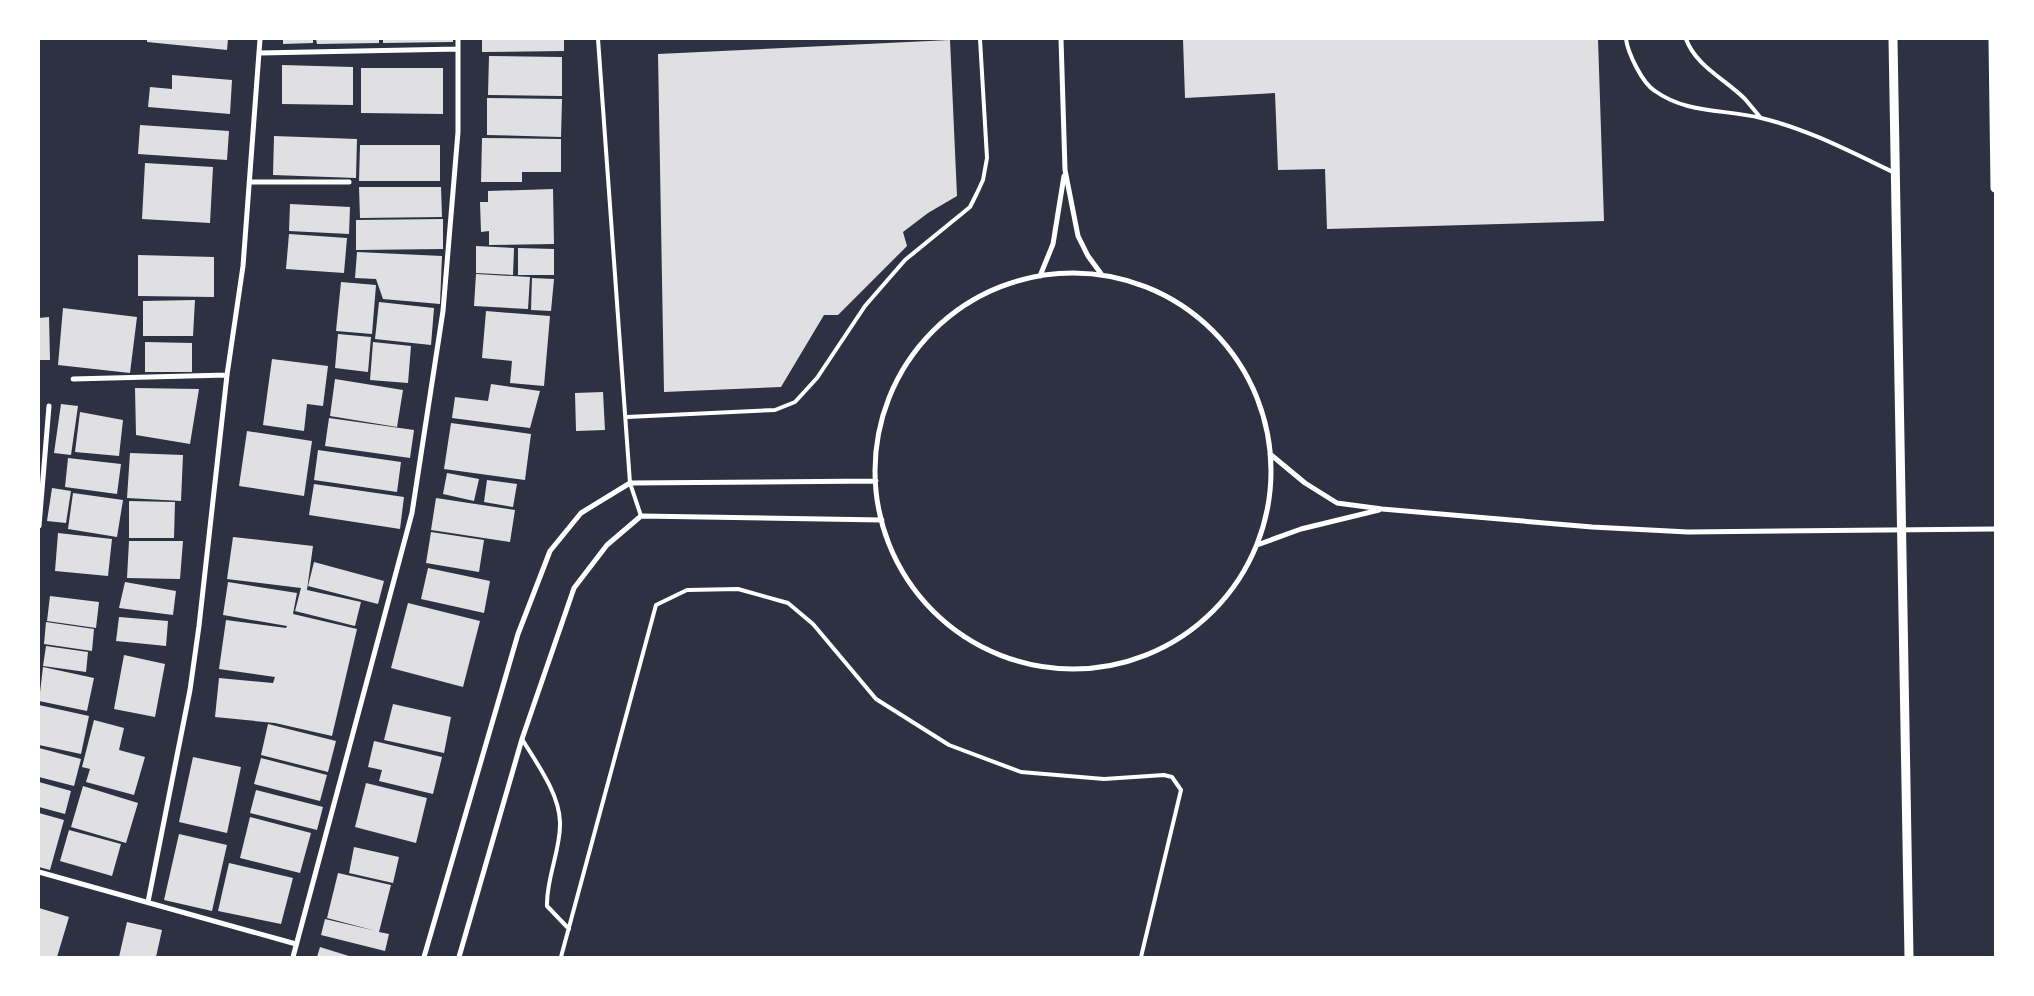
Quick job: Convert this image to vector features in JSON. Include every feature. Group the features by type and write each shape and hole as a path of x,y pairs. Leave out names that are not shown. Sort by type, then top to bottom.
{"street":[{"path":"148,902 190,690 243,266 260,39"},
{"path":"293,957 412,513 444,311 458,132 458,39"},
{"path":"1061,39 1065,170 1078,236 1102,276"},
{"path":"1893,39 1909,957"},
{"path":"1993,39 1995,188"},
{"path":"260,52 458,49"},
{"path":"1040,276 1054,244 1065,170"},
{"path":"250,182 348,182"},
{"path":"1068,273 1117,277 1146,287 1174,301 1200,318 1222,340 1240,366 1255,393 1265,423 1270,454 1270,491 1266,515 1257,545 1243,573 1225,599 1204,621 1179,640 1152,654 1122,664 1092,670 1060,670 1030,665 1000,656 972,642 947,624 925,602 906,578 892,550 882,520 876,482 876,458 881,428 890,398 904,370 921,344 943,322 968,303 995,289 1040,276 1068,273"},
{"path":"73,379 228,375"},
{"path":"39,526 49,406"},
{"path":"1270,454 1305,483 1337,503 1382,509 1592,527 1688,532 1995,529"},
{"path":"424,957 518,634 550,551 581,513 630,483 876,482"},
{"path":"1257,545 1301,529 1382,509"},
{"path":"459,957 522,739 574,588 607,545 641,516 882,520"},
{"path":"39,872 296,944"}],"lane":[{"path":"598,39 627,417 630,483 641,516"},
{"path":"627,417 775,410 795,402 817,378 864,306 905,260 970,206 977,193 983,180 987,158 980,39"},
{"path":"1626,39 1629,53 1653,90 1676,102 1706,111 1760,117 1818,136 1894,173"},
{"path":"1686,39 1690,50 1699,61 1745,100 1760,117"},
{"path":"561,957 656,605 687,590 738,589 788,603 813,624 876,699 949,745 1021,772 1104,779 1164,775 1172,777 1181,790 1141,957"},
{"path":"522,739 546,780 559,809 560,824 547,906 568,929"}],"building":[{"path":"147,39 228,39 227,50 147,42"},
{"path":"283,39 313,39 313,43 283,44"},
{"path":"316,39 379,39 379,43 317,44"},
{"path":"383,39 453,39 453,42 383,43"},
{"path":"482,39 564,39 564,51 482,52"},
{"path":"1183,39 1598,39 1604,221 1327,229 1325,169 1278,170 1275,93 1185,98"},
{"path":"950,40 957,196 928,213 903,232 907,246 838,315 824,315 781,387 664,392 658,54"},
{"path":"489,56 562,57 562,96 488,95"},
{"path":"282,65 353,67 353,105 282,104"},
{"path":"361,68 443,68 443,114 361,113"},
{"path":"172,75 232,80 230,114 148,107 150,87 172,89"},
{"path":"487,98 562,99 561,137 487,135"},
{"path":"140,125 229,131 227,160 138,154"},
{"path":"274,136 357,139 356,178 273,175"},
{"path":"482,138 561,139 561,172 522,172 522,182 481,182"},
{"path":"360,145 440,145 440,181 359,181"},
{"path":"145,163 213,167 210,223 142,219"},
{"path":"359,187 441,187 442,217 360,218"},
{"path":"553,189 554,244 489,245 489,231 481,232 480,202 488,202 488,191"},
{"path":"290,204 350,207 349,234 289,231"},
{"path":"443,219 443,249 356,250 356,220"},
{"path":"289,234 347,238 344,273 286,269"},
{"path":"476,246 514,248 513,275 476,273"},
{"path":"518,248 554,249 554,275 518,275"},
{"path":"357,252 442,256 440,304 383,299 376,279 355,278"},
{"path":"138,255 214,257 214,297 138,296"},
{"path":"476,274 530,277 528,309 474,306"},
{"path":"532,278 554,279 551,311 531,310"},
{"path":"341,282 376,285 372,334 336,331"},
{"path":"195,300 193,336 143,336 143,301"},
{"path":"379,302 434,308 431,345 375,339"},
{"path":"63,308 137,317 130,373 58,365"},
{"path":"486,311 550,316 544,386 510,383 512,361 482,358"},
{"path":"49,317 50,360 39,360 39,318"},
{"path":"338,334 371,337 368,372 335,368"},
{"path":"145,342 192,343 192,372 145,372"},
{"path":"373,342 411,346 408,383 370,380"},
{"path":"272,359 328,366 323,406 307,404 304,431 263,425"},
{"path":"335,379 403,390 397,427 330,416"},
{"path":"491,384 540,391 530,428 452,418 455,397 488,401"},
{"path":"135,388 199,389 190,444 136,435"},
{"path":"603,392 605,430 576,431 575,393"},
{"path":"61,404 78,406 71,455 54,453"},
{"path":"80,412 123,420 119,456 75,452"},
{"path":"329,418 414,430 410,458 325,446"},
{"path":"451,423 531,434 525,480 444,469"},
{"path":"247,431 312,441 304,496 239,486"},
{"path":"318,450 401,462 397,492 314,480"},
{"path":"130,453 183,455 181,501 127,498"},
{"path":"68,458 121,464 117,494 65,487"},
{"path":"447,473 479,479 474,501 443,494"},
{"path":"487,480 517,484 513,507 484,502"},
{"path":"314,484 404,497 400,529 309,515"},
{"path":"52,488 71,491 66,523 47,521"},
{"path":"73,493 123,500 117,537 68,529"},
{"path":"436,498 515,510 510,542 431,530"},
{"path":"129,501 175,502 174,538 129,538"},
{"path":"431,532 484,540 479,572 426,563"},
{"path":"58,533 112,539 108,576 55,571"},
{"path":"233,537 313,546 307,590 361,602 355,626 295,611 301,588 227,579"},
{"path":"129,541 183,541 180,579 127,578"},
{"path":"314,562 384,581 378,604 308,586"},
{"path":"428,568 490,581 484,613 421,599"},
{"path":"125,582 176,591 173,615 119,608"},
{"path":"228,582 297,593 293,614 357,629 332,736 275,723 215,717 219,678 273,683 275,677 219,669 226,620 286,628 287,626 223,615"},
{"path":"50,596 99,602 96,628 47,621"},
{"path":"408,603 480,621 463,687 391,668"},
{"path":"119,617 168,621 166,646 116,641"},
{"path":"46,622 94,629 92,651 44,644"},
{"path":"46,646 88,652 86,672 43,666"},
{"path":"124,655 165,664 155,717 114,709"},
{"path":"43,667 94,678 87,711 39,701"},
{"path":"393,704 451,717 444,753 384,740"},
{"path":"39,705 89,716 81,754 39,745"},
{"path":"94,720 124,728 119,750 145,757 134,795 86,782 90,769 82,767"},
{"path":"268,724 336,741 328,772 261,755"},
{"path":"374,741 442,757 433,794 379,781 382,770 368,767"},
{"path":"39,748 81,759 74,786 39,777"},
{"path":"193,757 241,767 227,833 179,822"},
{"path":"261,758 327,775 320,801 254,784"},
{"path":"39,782 71,791 65,814 39,807"},
{"path":"366,783 427,798 416,843 355,827"},
{"path":"83,786 138,803 126,843 71,827"},
{"path":"256,790 323,807 317,830 250,813"},
{"path":"39,813 64,820 50,870 39,867"},
{"path":"250,817 311,833 300,873 240,858"},
{"path":"69,830 121,844 112,876 60,861"},
{"path":"179,834 227,845 212,911 164,900"},
{"path":"354,847 399,857 393,883 349,873"},
{"path":"229,863 293,878 281,924 218,911"},
{"path":"338,873 391,885 379,932 389,934 385,951 321,935 325,919 376,931 327,918"},
{"path":"39,908 69,917 57,957 39,957"},
{"path":"127,922 162,930 156,957 119,957"},
{"path":"320,947 352,957 317,957"}]}
